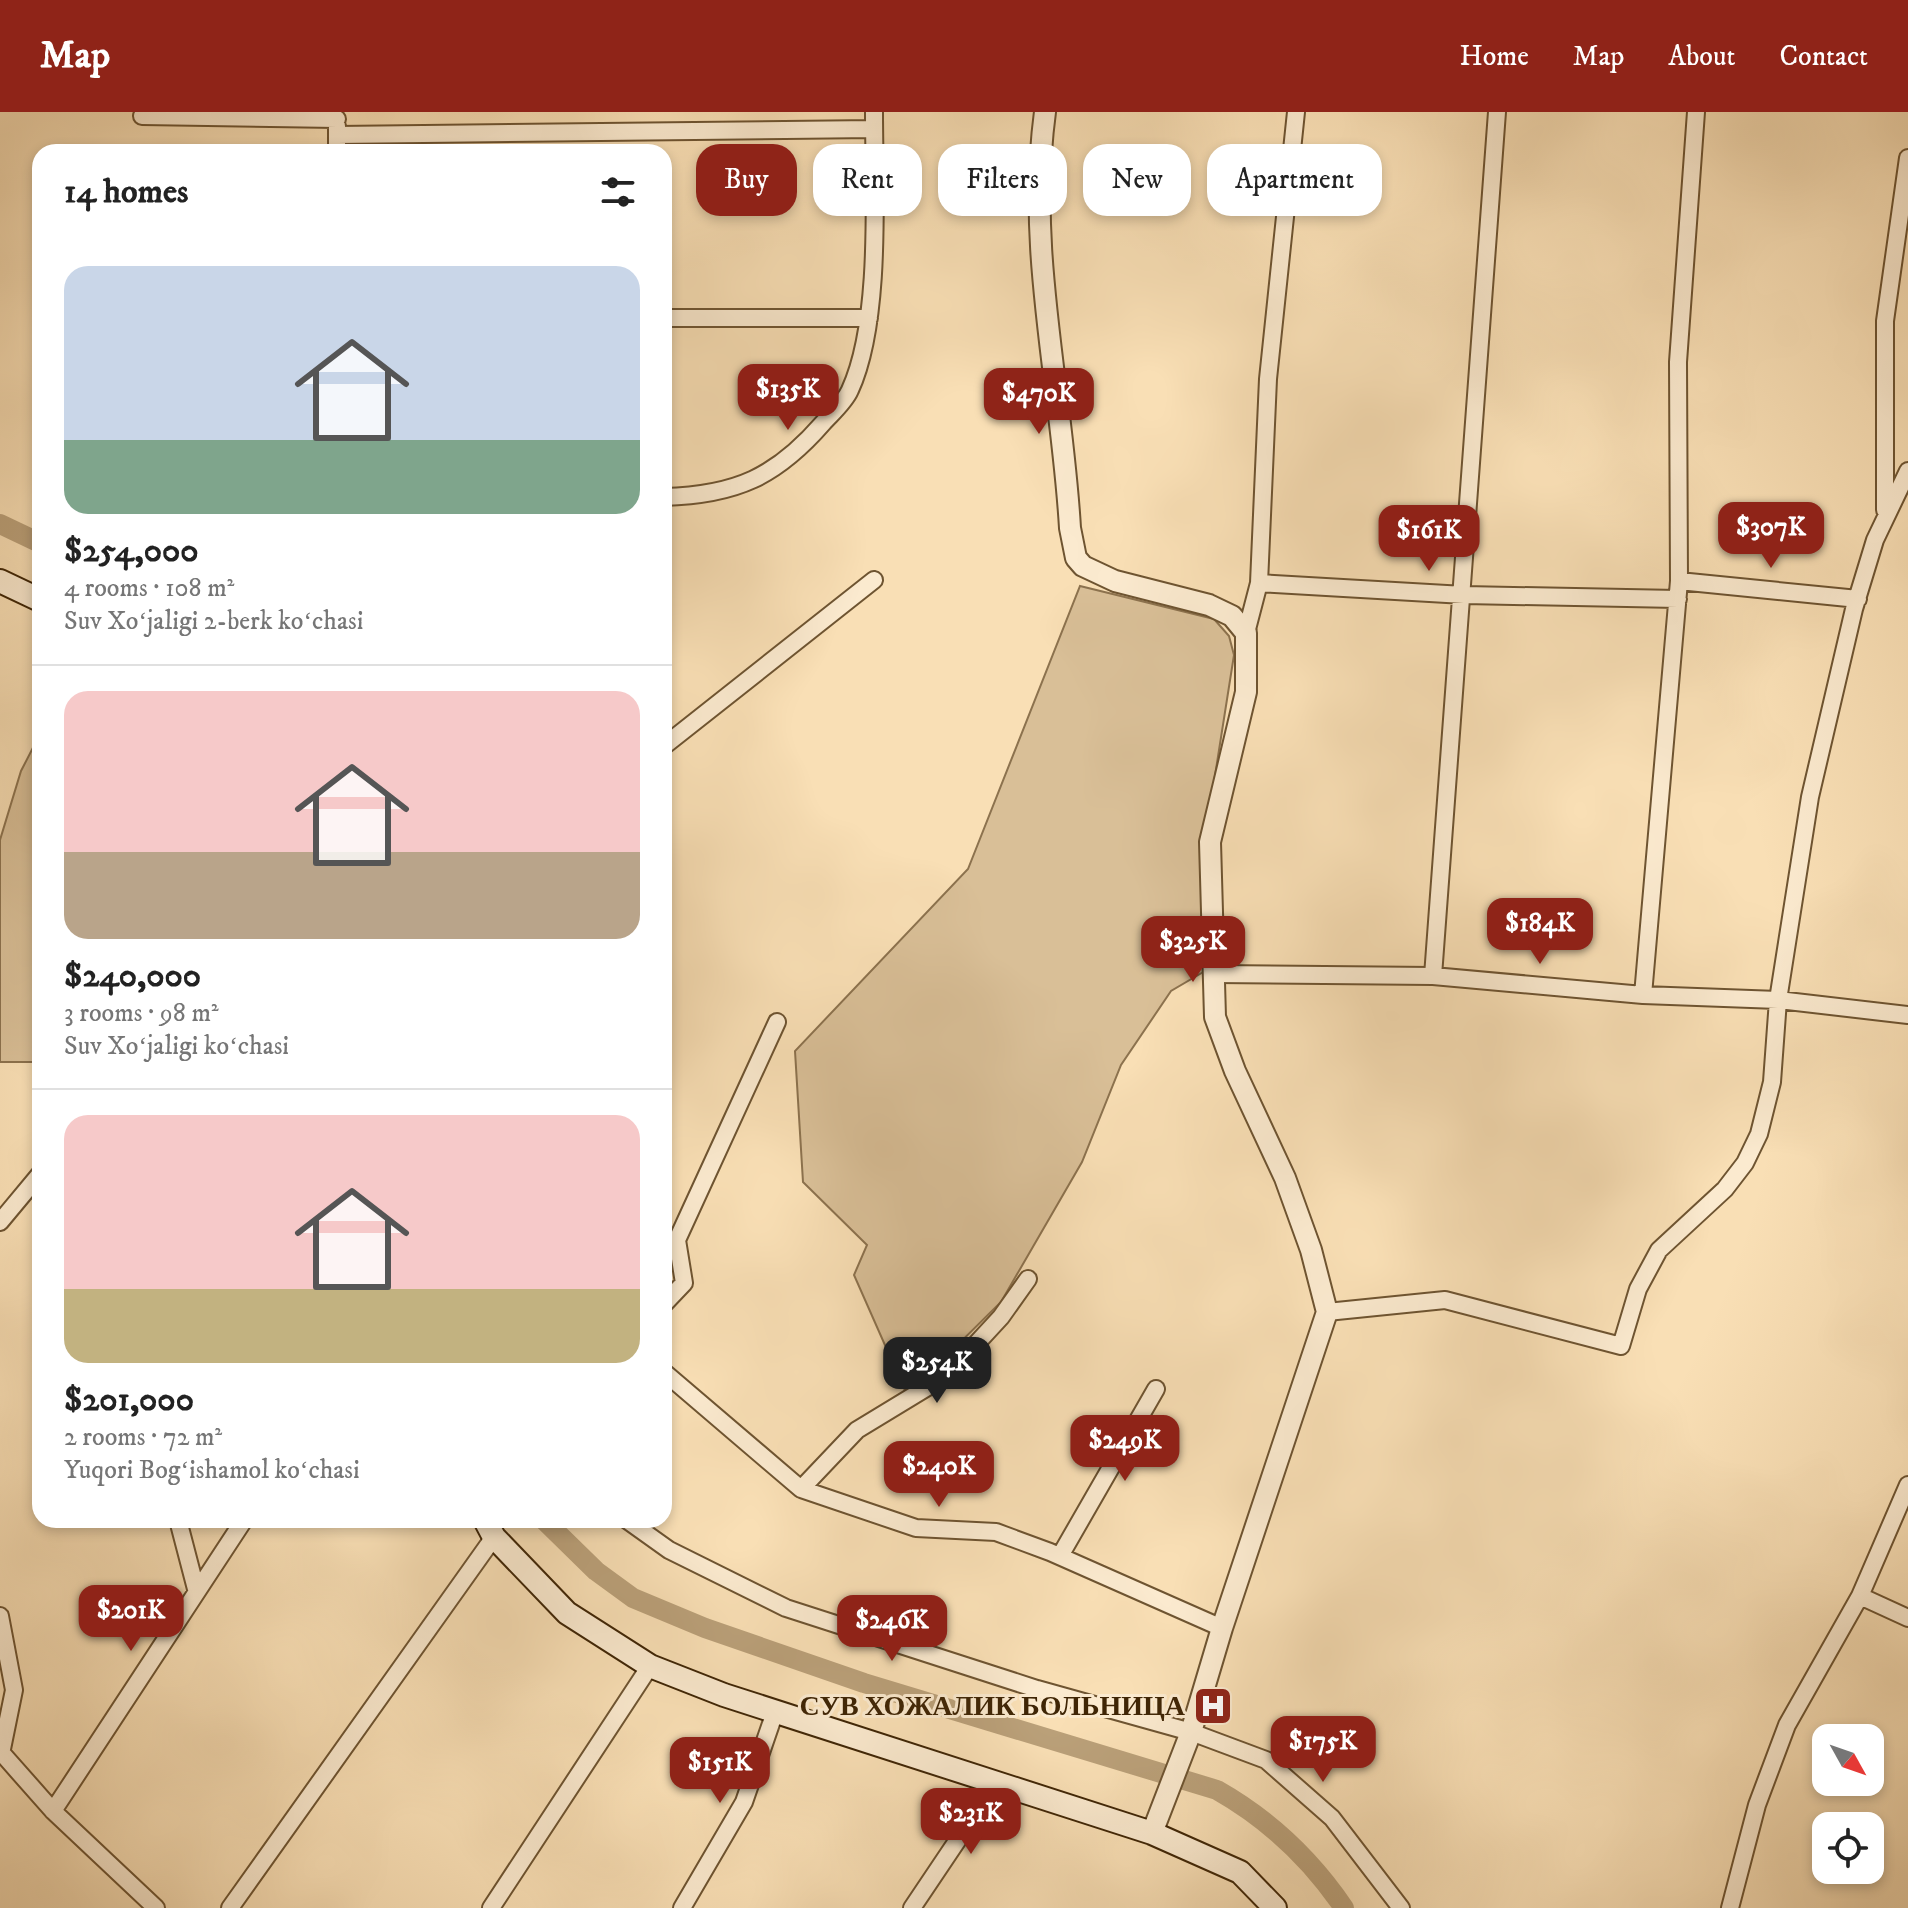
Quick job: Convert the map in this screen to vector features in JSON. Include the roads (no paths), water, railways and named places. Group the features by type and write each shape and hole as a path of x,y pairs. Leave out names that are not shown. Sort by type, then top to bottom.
{"main road":[{"path":"0,581 32,596"},
{"path":"490,1528 567,1613 650,1666 775,1712 996,1783 1155,1824 1240,1872 1275,1908"}],"street":[{"path":"1045,112 1038,164 1038,229 1070,528 1076,558 1083,566 1115,581 1209,605 1232,616 1246,633"},
{"path":"1155,1824 1189,1738 1222,1628 1327,1312 1311,1250 1285,1178 1235,1071 1215,1017 1210,842 1246,692 1246,633 1259,583 1268,379 1296,112"},
{"path":"1433,976 1464,595 1497,112"},
{"path":"1643,995 1678,599 1678,362 1696,112"},
{"path":"142,116 337,129 874,121 869,318 864,350 850,393 794,455 740,487 672,496"},
{"path":"1885,518 1885,321 1908,158"},
{"path":"672,318 869,318"},
{"path":"1327,1312 1445,1300 1621,1346 1638,1289 1659,1250 1725,1189 1745,1163 1759,1134 1772,1082 1778,1000 1810,797 1858,599 1885,518 1908,471"},
{"path":"672,740 874,580"},
{"path":"1679,581 1858,599"},
{"path":"1259,583 1464,595 1678,599"},
{"path":"1215,974 1433,976 1643,995 1778,1000 1908,1015"},
{"path":"672,1296 684,1283 677,1240 777,1022"},
{"path":"0,1222 32,1184"},
{"path":"801,1489 857,1430 936,1382 965,1356 1001,1317 1028,1279"},
{"path":"672,1379 801,1489 916,1528 996,1532 1060,1556 1222,1628"},
{"path":"1060,1556 1156,1389"},
{"path":"1730,1908 1757,1805 1787,1725 1860,1596 1908,1485"},
{"path":"180,1528 196,1589"},
{"path":"53,1811 238,1528"},
{"path":"230,1908 490,1528"},
{"path":"638,1528 669,1550 786,1608 1266,1760 1332,1818 1401,1908"},
{"path":"1860,1596 1908,1618"},
{"path":"0,1616 14,1690 1,1750 53,1811 156,1908"},
{"path":"491,1908 650,1666"},
{"path":"682,1908 744,1802 775,1712"},
{"path":"912,1908 996,1783"}],"waterway":[{"path":"0,524 32,539"},
{"path":"552,1528 596,1571 633,1598 705,1628 864,1683 1217,1790 1272,1827 1303,1857 1344,1908"}],"place":[{"name":"СУВ ХОЖАЛИК БОЛЬНИЦА","path":"1213,1706"}]}
